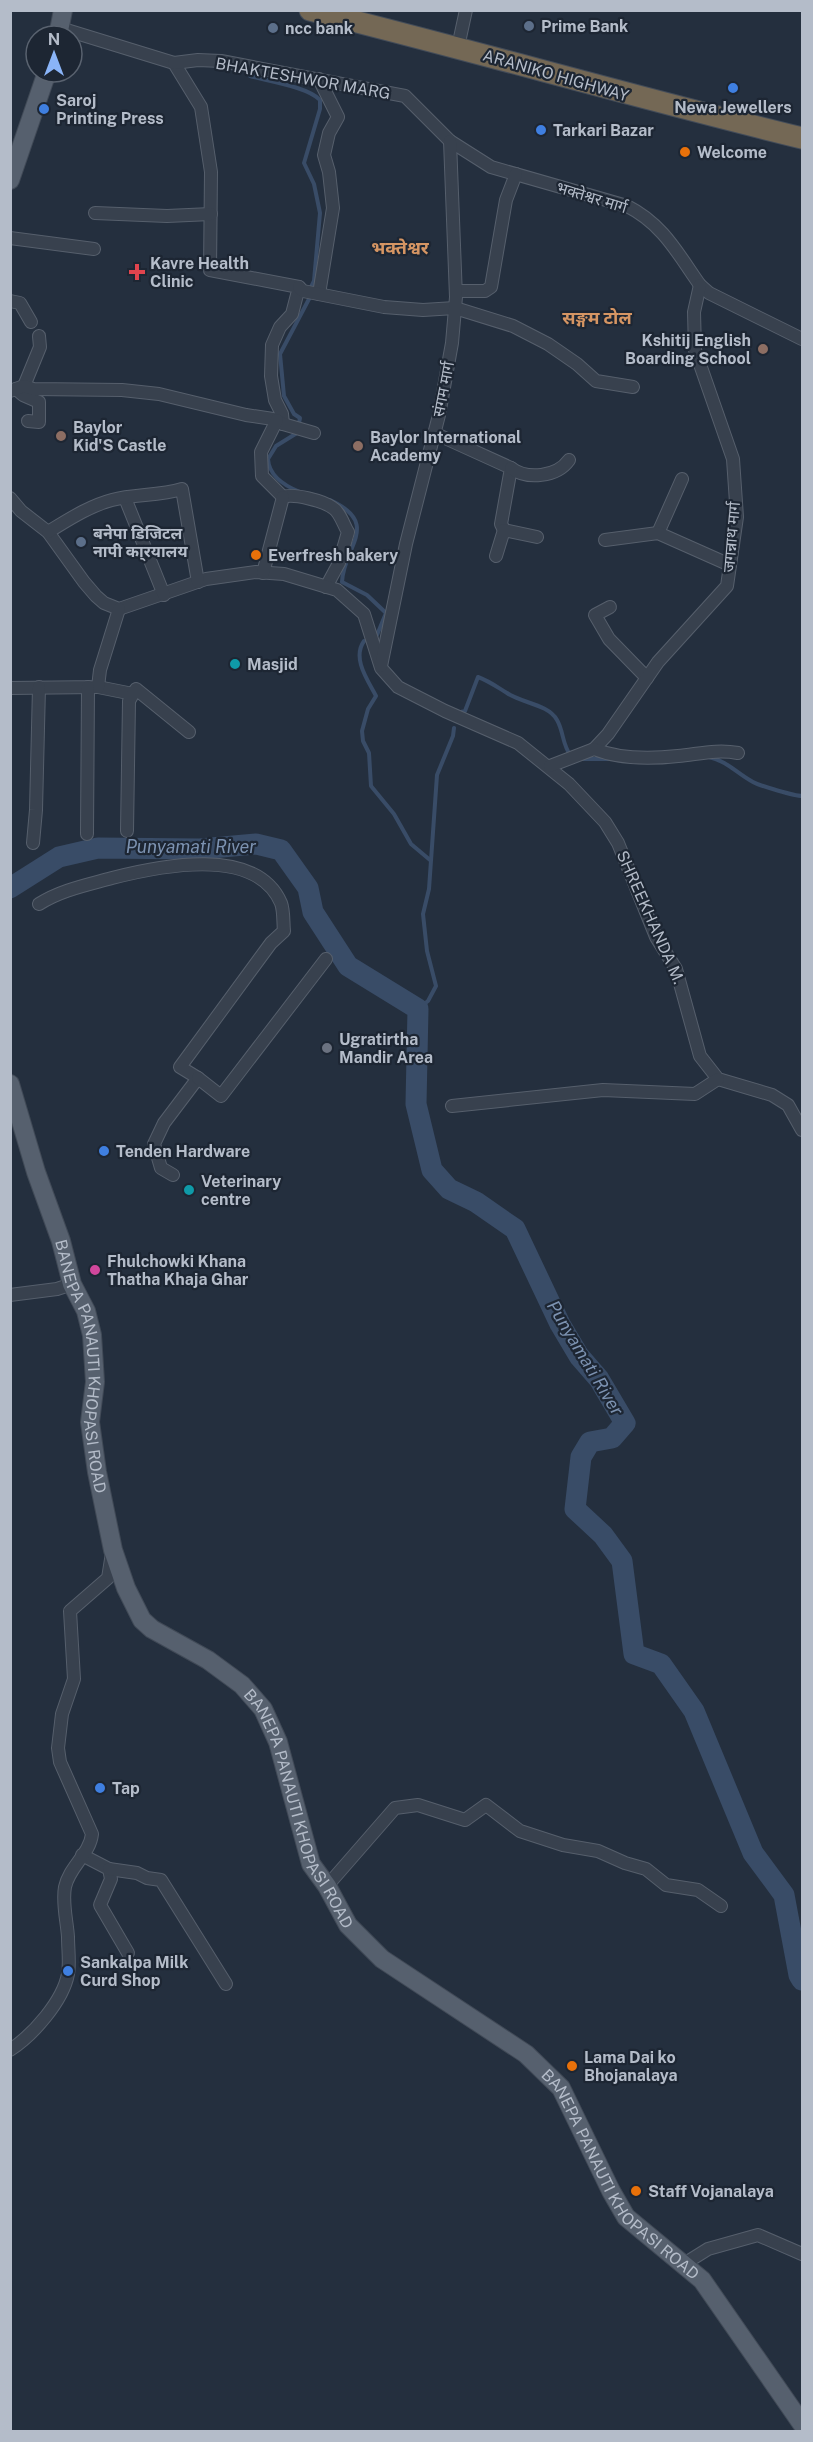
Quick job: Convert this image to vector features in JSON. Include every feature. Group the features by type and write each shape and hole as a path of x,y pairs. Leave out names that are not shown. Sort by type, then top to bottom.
{"highway":[{"name":"ARANIKO HIGHWAY","path":"310,10 458,47 627,95 802,138"}],"main road":[{"path":"10,180 43,84"},
{"name":"BANEPA PANAUTI KHOPASI ROAD","path":"10,1084 36,1172 61,1241 72,1284 86,1311 92,1335 95,1382 90,1422 97,1472 113,1550 126,1588 142,1620 152,1629 208,1660 242,1685 262,1709 278,1742 311,1864 327,1886 348,1925 381,1959 525,2054 561,2088 610,2191 626,2217 702,2280 802,2424"}],"street":[{"path":"458,47 466,10"},
{"path":"84,33 174,63 201,107 211,172 210,270 299,287 303,291 384,307 423,310 455,308 513,326 548,344 578,364 596,381 633,387"},
{"name":"BHAKTESHWOR MARG","path":"174,63 198,60 222,61 405,96 450,141"},
{"path":"319,79 338,117 329,133 324,155 329,172 333,208 319,294"},
{"name":"भक्तेश्वर मार्ग","path":"450,141 491,167 627,206 644,215 659,227 700,285 709,293 735,308 779,326 802,339"},
{"name":"संगम मार्ग","path":"381,668 406,544 434,433 452,343 456,291 450,141"},
{"path":"456,291 485,291 491,287 506,200 516,174"},
{"path":"95,213 159,216 211,214"},
{"path":"10,238 94,249"},
{"name":"जगन्नाथ मार्ग","path":"588,751 608,734 646,678 692,622 727,586 737,517 733,459 694,350 694,312 700,285"},
{"path":"283,497 262,476 261,452 280,422 282,414 275,400 271,376 272,345 280,327 292,314 299,287"},
{"path":"10,301 20,303 31,322"},
{"path":"17,388 40,347 39,336"},
{"path":"17,388 122,390 159,394 280,422 314,433"},
{"path":"17,388 23,395 39,402 39,422 28,422"},
{"path":"434,433 520,474 553,473 569,460"},
{"path":"496,556 504,530 501,524 510,468"},
{"path":"658,533 682,479"},
{"path":"48,532 96,506 125,498 164,495 182,489 198,582"},
{"path":"263,573 283,497 289,494 334,508 348,532 339,563 326,587"},
{"path":"10,498 21,511 48,532 96,596 104,603 119,609 93,687 87,834"},
{"path":"125,498 164,595"},
{"path":"504,530 537,537"},
{"path":"605,540 658,533 730,565"},
{"name":"SHREEKHANDA M.","path":"119,609 198,582 236,574 284,574 337,590 364,614 381,668 398,687 445,711 518,743 552,765 605,822 618,843 656,936 676,969 700,1056 718,1079"},
{"path":"610,607 595,615 609,639 646,678"},
{"path":"33,843 39,687"},
{"path":"10,688 93,687 133,694"},
{"path":"127,831 129,701 136,689 189,732"},
{"path":"552,765 588,751 609,755 650,757 721,750 738,753"},
{"path":"39,904 56,893 140,870 177,867 224,864 250,872 269,886 281,903 284,931 271,943 180,1067 221,1096 326,959"},
{"path":"173,1176 161,1168 154,1144 164,1124 198,1078"},
{"path":"452,1106 603,1090 694,1094 718,1079 772,1095 788,1105 802,1130"},
{"path":"10,1295 57,1289 72,1284"},
{"path":"10,2049 33,2033 66,1984 69,1971 65,1885 91,1842 92,1834 60,1762 58,1748 62,1714 74,1679 70,1611 108,1578 113,1550"},
{"path":"327,1886 396,1808 418,1805 465,1820 486,1805 520,1831 563,1845 598,1851 646,1869 666,1885 699,1890 722,1906"},
{"path":"82,1855 109,1869 137,1873 147,1878 161,1880 226,1983"},
{"path":"109,1869 111,1879 100,1905 128,1953"},
{"path":"684,2264 708,2249 758,2235 802,2253"}],"waterway":[{"path":"250,76 307,91 320,100 320,109 304,163 314,184 320,213 314,281 311,287"},
{"path":"300,492 279,480 271,470 268,459 276,446 297,433 300,418 294,414 284,396 280,354 309,299"},
{"path":"330,500 354,518 357,527 356,537 344,569 342,582 367,595 386,613 377,635"},
{"path":"364,641 360,661 376,696 368,709 362,731 363,741 369,753 371,786 394,814 411,844 430,860"},
{"path":"461,712 465,711 478,677 553,715 571,756"},
{"path":"418,1009 428,1001 436,986 427,951 423,914 429,889 437,775 454,728"},
{"path":"709,757 722,762 757,784 802,796"},
{"path":"581,759 609,759"},
{"name":"Punyamati River","path":"10,888 59,857 98,848 200,849 256,844 281,850 308,888 313,912 348,966 418,1009 416,1104 432,1170 449,1189 476,1202 515,1229 560,1324 579,1356 599,1379 625,1423 612,1438 590,1442 581,1457 575,1509 603,1535 622,1561 634,1654 661,1664 694,1711 753,1853 784,1895 799,1975 802,1980"}],"place":[{"name":"Prime Bank","path":"529,26"},
{"name":"ncc bank","path":"273,28"},
{"name":"Newa Jewellers","path":"733,88"},
{"name":"Saroj Printing Press","path":"44,109"},
{"name":"Tarkari Bazar","path":"541,130"},
{"name":"Welcome","path":"685,152"},
{"name":"Kavre Health Clinic","path":"137,272"},
{"name":"Kshitij English Boarding School","path":"763,349"},
{"name":"Baylor Kid'S Castle","path":"61,436"},
{"name":"Baylor International Academy","path":"358,446"},
{"name":"बनेपा डिजिटल नापी का्रयालय","path":"81,542"},
{"name":"Everfresh bakery","path":"256,555"},
{"name":"Masjid","path":"235,664"},
{"name":"Ugratirtha Mandir Area","path":"327,1048"},
{"name":"Tenden Hardware","path":"104,1151"},
{"name":"Veterinary centre","path":"189,1190"},
{"name":"Fhulchowki Khana Thatha Khaja Ghar","path":"95,1270"},
{"name":"Tap","path":"100,1788"},
{"name":"Sankalpa Milk Curd Shop","path":"68,1971"},
{"name":"Lama Dai ko Bhojanalaya","path":"572,2066"},
{"name":"Staff Vojanalaya","path":"636,2191"}],"district":[{"name":"भक्तेश्वर","path":"400,248"},
{"name":"सङ्गम टोल","path":"597,318"}]}
